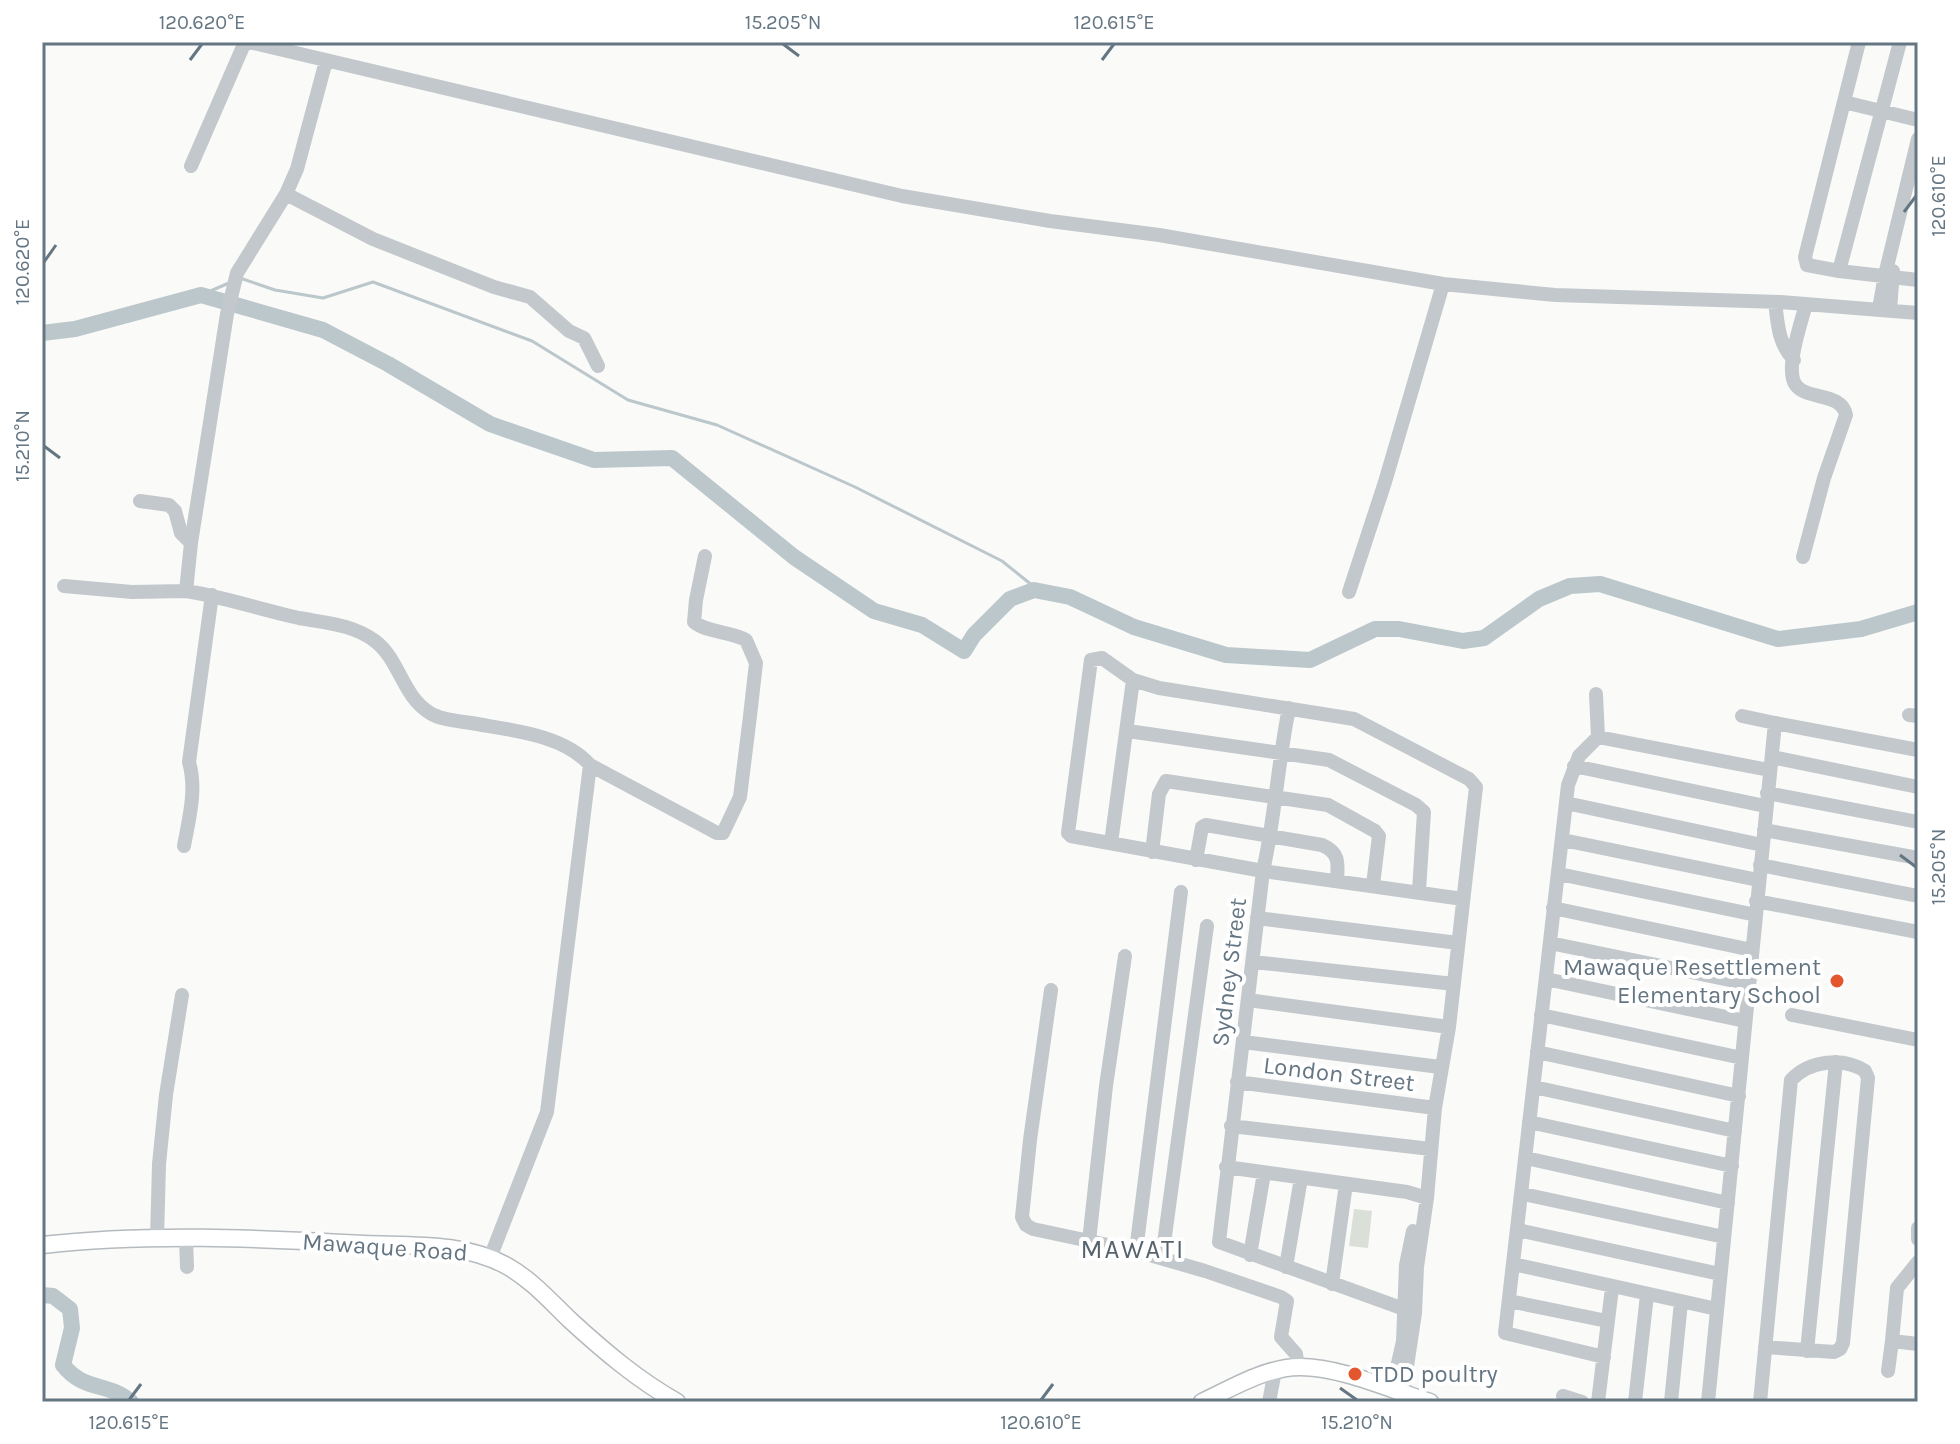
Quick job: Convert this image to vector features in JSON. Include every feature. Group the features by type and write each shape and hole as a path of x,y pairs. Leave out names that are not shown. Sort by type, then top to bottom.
{"main road":[{"name":"Mawaque Road","path":"42,1245 157,1239 269,1239 464,1251 490,1258 526,1278 624,1368 677,1402"},
{"path":"1202,1402 1275,1371 1298,1367 1327,1371 1430,1402"}],"street":[{"path":"191,166 247,42 902,196 1050,221 1159,235 1443,284 1555,295 1775,302 1918,313"},
{"path":"1859,42 1805,257 1807,265 1811,267 1918,280"},
{"path":"1839,271 1900,42"},
{"path":"186,591 227,314 237,273 286,194 297,169 326,61"},
{"path":"1844,102 1918,120"},
{"path":"1884,309 1888,276 1918,139"},
{"path":"1888,276 1918,170"},
{"path":"286,194 373,239 494,287 530,297 569,331 584,338 598,366"},
{"path":"1349,592 1443,284"},
{"path":"1775,302 1783,349 1794,360"},
{"path":"1803,557 1824,478 1846,415 1845,407 1838,401 1799,389 1793,383 1794,360 1806,304"},
{"path":"140,501 169,505 175,511 181,533 191,543"},
{"path":"64,586 132,592 186,591 298,618 347,626 374,640 386,652 398,667 413,698 431,714 556,743 578,753 590,765 717,833 723,833 740,797 756,663 746,640 729,632 698,626 694,622 705,556"},
{"path":"184,846 193,776 189,762 212,595"},
{"path":"1397,1392 1440,1067 1449,1027 1476,793 1474,783 1360,721 1159,688 1133,680 1102,658 1091,660 1068,833 1076,838 1196,860 1463,899"},
{"path":"1111,843 1133,680"},
{"path":"1596,694 1598,737 1574,766 1566,803 1507,1334 1604,1357"},
{"name":"Sydney Street","path":"1250,1255 1219,1242 1263,871 1289,708"},
{"path":"1742,716 1918,750"},
{"path":"1708,1402 1775,723"},
{"path":"1128,731 1280,752 1341,765 1424,812 1419,891"},
{"path":"1598,737 1918,787"},
{"path":"490,1258 547,1112 590,765"},
{"path":"1574,766 1918,822"},
{"path":"1152,852 1159,794 1166,781 1274,795 1328,805 1375,831 1379,836 1373,885"},
{"path":"1566,803 1762,845"},
{"path":"1196,860 1204,825 1271,835 1330,849 1338,859 1337,881"},
{"path":"1764,830 1918,858"},
{"path":"1563,840 1758,880"},
{"path":"1760,865 1918,896"},
{"path":"1559,874 1918,932"},
{"path":"1136,1251 1181,892"},
{"path":"1553,908 1752,950"},
{"path":"1257,918 1458,943"},
{"path":"1162,1258 1207,926"},
{"path":"1550,943 1749,984"},
{"path":"1089,1241 1106,1086 1125,956"},
{"path":"1254,962 1454,984"},
{"path":"1546,979 1745,1021"},
{"path":"1051,990 1034,1104 1022,1217 1026,1225 1162,1258 1281,1297 1287,1301 1281,1337 1327,1371"},
{"path":"157,1239 159,1164 166,1095 182,995"},
{"path":"1248,1000 1449,1027"},
{"path":"1541,1015 1742,1058"},
{"path":"1792,1015 1918,1040"},
{"path":"1243,1042 1440,1067"},
{"path":"1537,1052 1739,1096"},
{"path":"1760,1402 1765,1347 1791,1080 1820,1064 1836,1062 1858,1066 1868,1078 1843,1343 1834,1352 1765,1347"},
{"path":"1807,1351 1836,1062"},
{"name":"London Street","path":"1237,1082 1435,1108"},
{"path":"1534,1087 1735,1131"},
{"path":"1529,1122 1732,1166"},
{"path":"1231,1126 1431,1149"},
{"path":"1526,1158 1728,1203"},
{"path":"1226,1167 1425,1195"},
{"path":"1264,1173 1250,1255 1410,1312"},
{"path":"1286,1267 1301,1178"},
{"path":"1332,1284 1346,1184"},
{"path":"1523,1194 1724,1237"},
{"path":"1918,1228 1918,1239"},
{"path":"1518,1230 1720,1274"},
{"path":"186,1239 187,1267"},
{"path":"1888,1371 1897,1288 1918,1262"},
{"path":"1513,1264 1717,1309"},
{"path":"1598,1402 1612,1288"},
{"path":"1635,1402 1647,1295"},
{"path":"1509,1301 1607,1321"},
{"path":"1671,1402 1681,1302"},
{"path":"1892,1341 1918,1344"},
{"path":"1291,1345 1298,1367"},
{"path":"1269,1402 1275,1371"},
{"path":"1563,1396 1582,1402"}],"shaded area":[{"path":"1354,1209 1372,1211 1368,1248 1349,1246"}],"waterway":[{"path":"240,278 275,290 323,298 373,282 532,341 628,400 717,425 855,487 1002,561 1038,590"},
{"path":"201,295 229,283"},
{"path":"42,333 75,329 201,295 323,330 490,424 594,460 672,458 794,557 874,611 922,625 964,651 974,635 1010,599 1034,590 1070,597 1134,627 1226,655 1310,660 1375,629 1399,629 1463,641 1484,638 1539,599 1570,586 1600,584 1778,639 1861,629 1918,612"},
{"path":"42,1295 53,1296 70,1309 72,1328 63,1365 79,1379 131,1402"}],"place":[{"name":"Mawaque Resettlement Elementary School","path":"1837,981"},
{"name":"TDD poultry","path":"1355,1374"}],"district":[{"name":"MAWATI","path":"1133,1249"}]}
